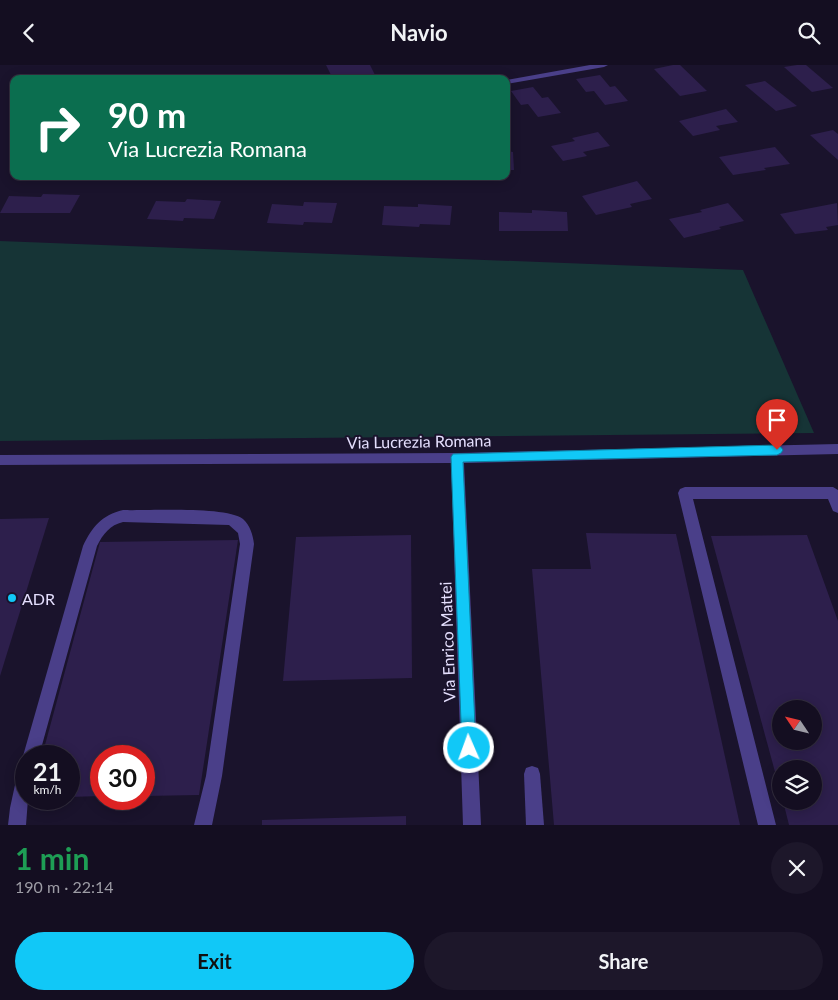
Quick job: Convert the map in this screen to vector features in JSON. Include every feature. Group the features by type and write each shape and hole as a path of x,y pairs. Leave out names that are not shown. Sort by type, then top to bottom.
{"street":[{"path":"510,81 604,65"},
{"name":"Via Lucrezia Romana","path":"0,460 457,457 838,449"},
{"name":"Via Enrico Mattei","path":"457,457 472,825"},
{"path":"767,825 685,493 833,493 838,507"},
{"path":"33,745 90,546 102,525 116,517 123,516 222,518 236,521 245,530 247,544 214,776 203,825"},
{"path":"532,774 535,825"},
{"path":"17,825 18,810"}],"green space":[{"path":"0,241 743,270 814,433 0,441"}],"building":[{"path":"326,65 370,65 375,75 331,75"},
{"path":"680,65 707,91 680,96 654,69"},
{"path":"806,65 833,88 812,92 784,67"},
{"path":"600,75 610,87 615,86 628,101 605,105 594,91 586,92 576,79"},
{"path":"765,81 797,106 776,111 745,85"},
{"path":"533,87 542,98 548,97 561,113 538,117 528,104 521,105 511,91"},
{"path":"726,109 738,122 716,126 720,130 693,136 679,121"},
{"path":"833,130 838,134 838,160 810,135"},
{"path":"598,132 610,146 583,152 587,156 563,161 551,146 575,141 572,138"},
{"path":"775,147 790,164 733,175 719,157"},
{"path":"510,152 513,152 514,170 510,170"},
{"path":"637,181 652,199 630,204 632,207 596,215 582,196"},
{"path":"43,194 80,195 70,213 0,213 9,196 41,197"},
{"path":"187,199 221,201 214,219 184,218 183,221 147,219 156,201 185,202"},
{"path":"304,202 337,203 332,223 304,222 303,225 267,223 272,204 303,206"},
{"path":"728,203 744,221 684,238 669,219 702,212 700,210"},
{"path":"837,203 838,225 826,227 828,230 795,234 780,214"},
{"path":"418,204 452,206 450,225 420,224 419,227 382,225 384,206 418,207"},
{"path":"532,210 567,212 568,231 499,231 499,212 532,213"},
{"name":"ADR","path":"49,518 0,676 0,519"},
{"path":"586,533 676,534 740,825 554,825 532,569 591,569"},
{"path":"411,535 412,678 283,681 296,537"},
{"path":"807,535 838,621 838,825 789,825 785,810 822,810 822,760 772,761 711,536"},
{"path":"238,540 199,795 155,796 155,745 90,745 90,796 80,797 80,745 45,745 100,542"},
{"path":"406,816 406,825 262,825 262,820"}],"place":[{"name":"ADR","path":"12,598"}],"route":[{"path":"469,748 457,457 777,450"}]}
